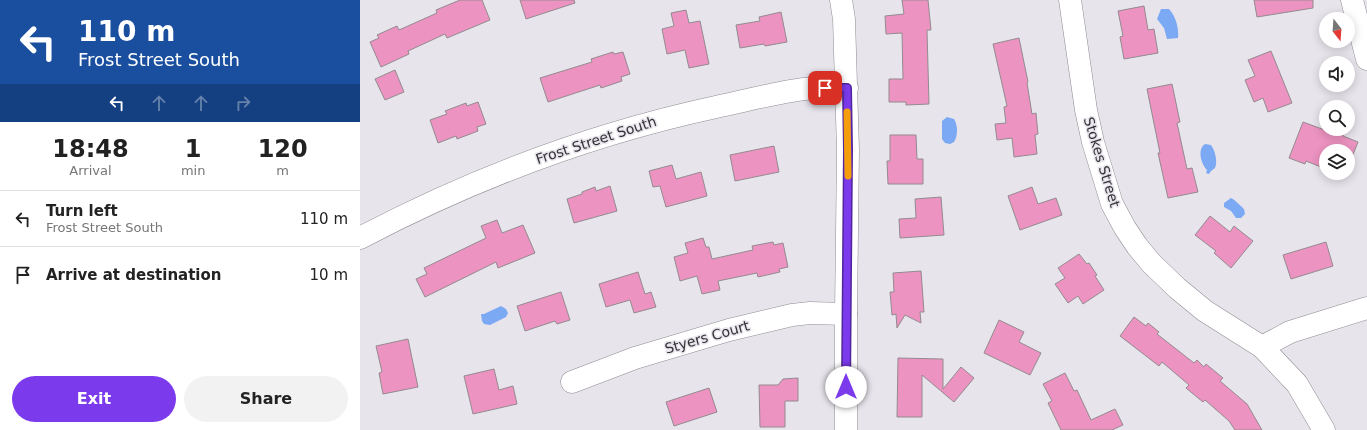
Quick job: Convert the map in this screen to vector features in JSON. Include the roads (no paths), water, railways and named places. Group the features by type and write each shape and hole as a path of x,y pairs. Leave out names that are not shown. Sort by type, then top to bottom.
{"street":[{"path":"841,0 844,19 848,150 846,430"},
{"name":"Stokes Street","path":"1070,0 1086,110 1093,142 1112,204 1125,228 1151,263 1177,288 1205,311 1262,347 1297,384 1324,430"},
{"path":"1352,0 1367,59"},
{"name":"Frost Street South","path":"360,238 406,214 495,174 568,148 668,118 760,97 804,90 847,88"},
{"path":"1262,347 1290,332 1367,308"},
{"name":"Styers Court","path":"572,382 635,358 730,330 792,315 810,313 846,314"}],"water":[{"path":"1161,9 1169,9 1174,15 1178,38 1167,39 1164,28 1157,19"},
{"path":"947,117 954,119 957,127 955,140 950,144 945,143 942,139 942,121"},
{"path":"1205,144 1211,145 1216,159 1215,168 1209,174 1206,173 1207,170 1201,157 1201,149"},
{"path":"1231,198 1244,209 1245,214 1241,218 1236,218 1231,211 1224,207 1224,203"},
{"path":"501,306 506,309 508,313 506,317 490,325 484,324 481,314"}]}
